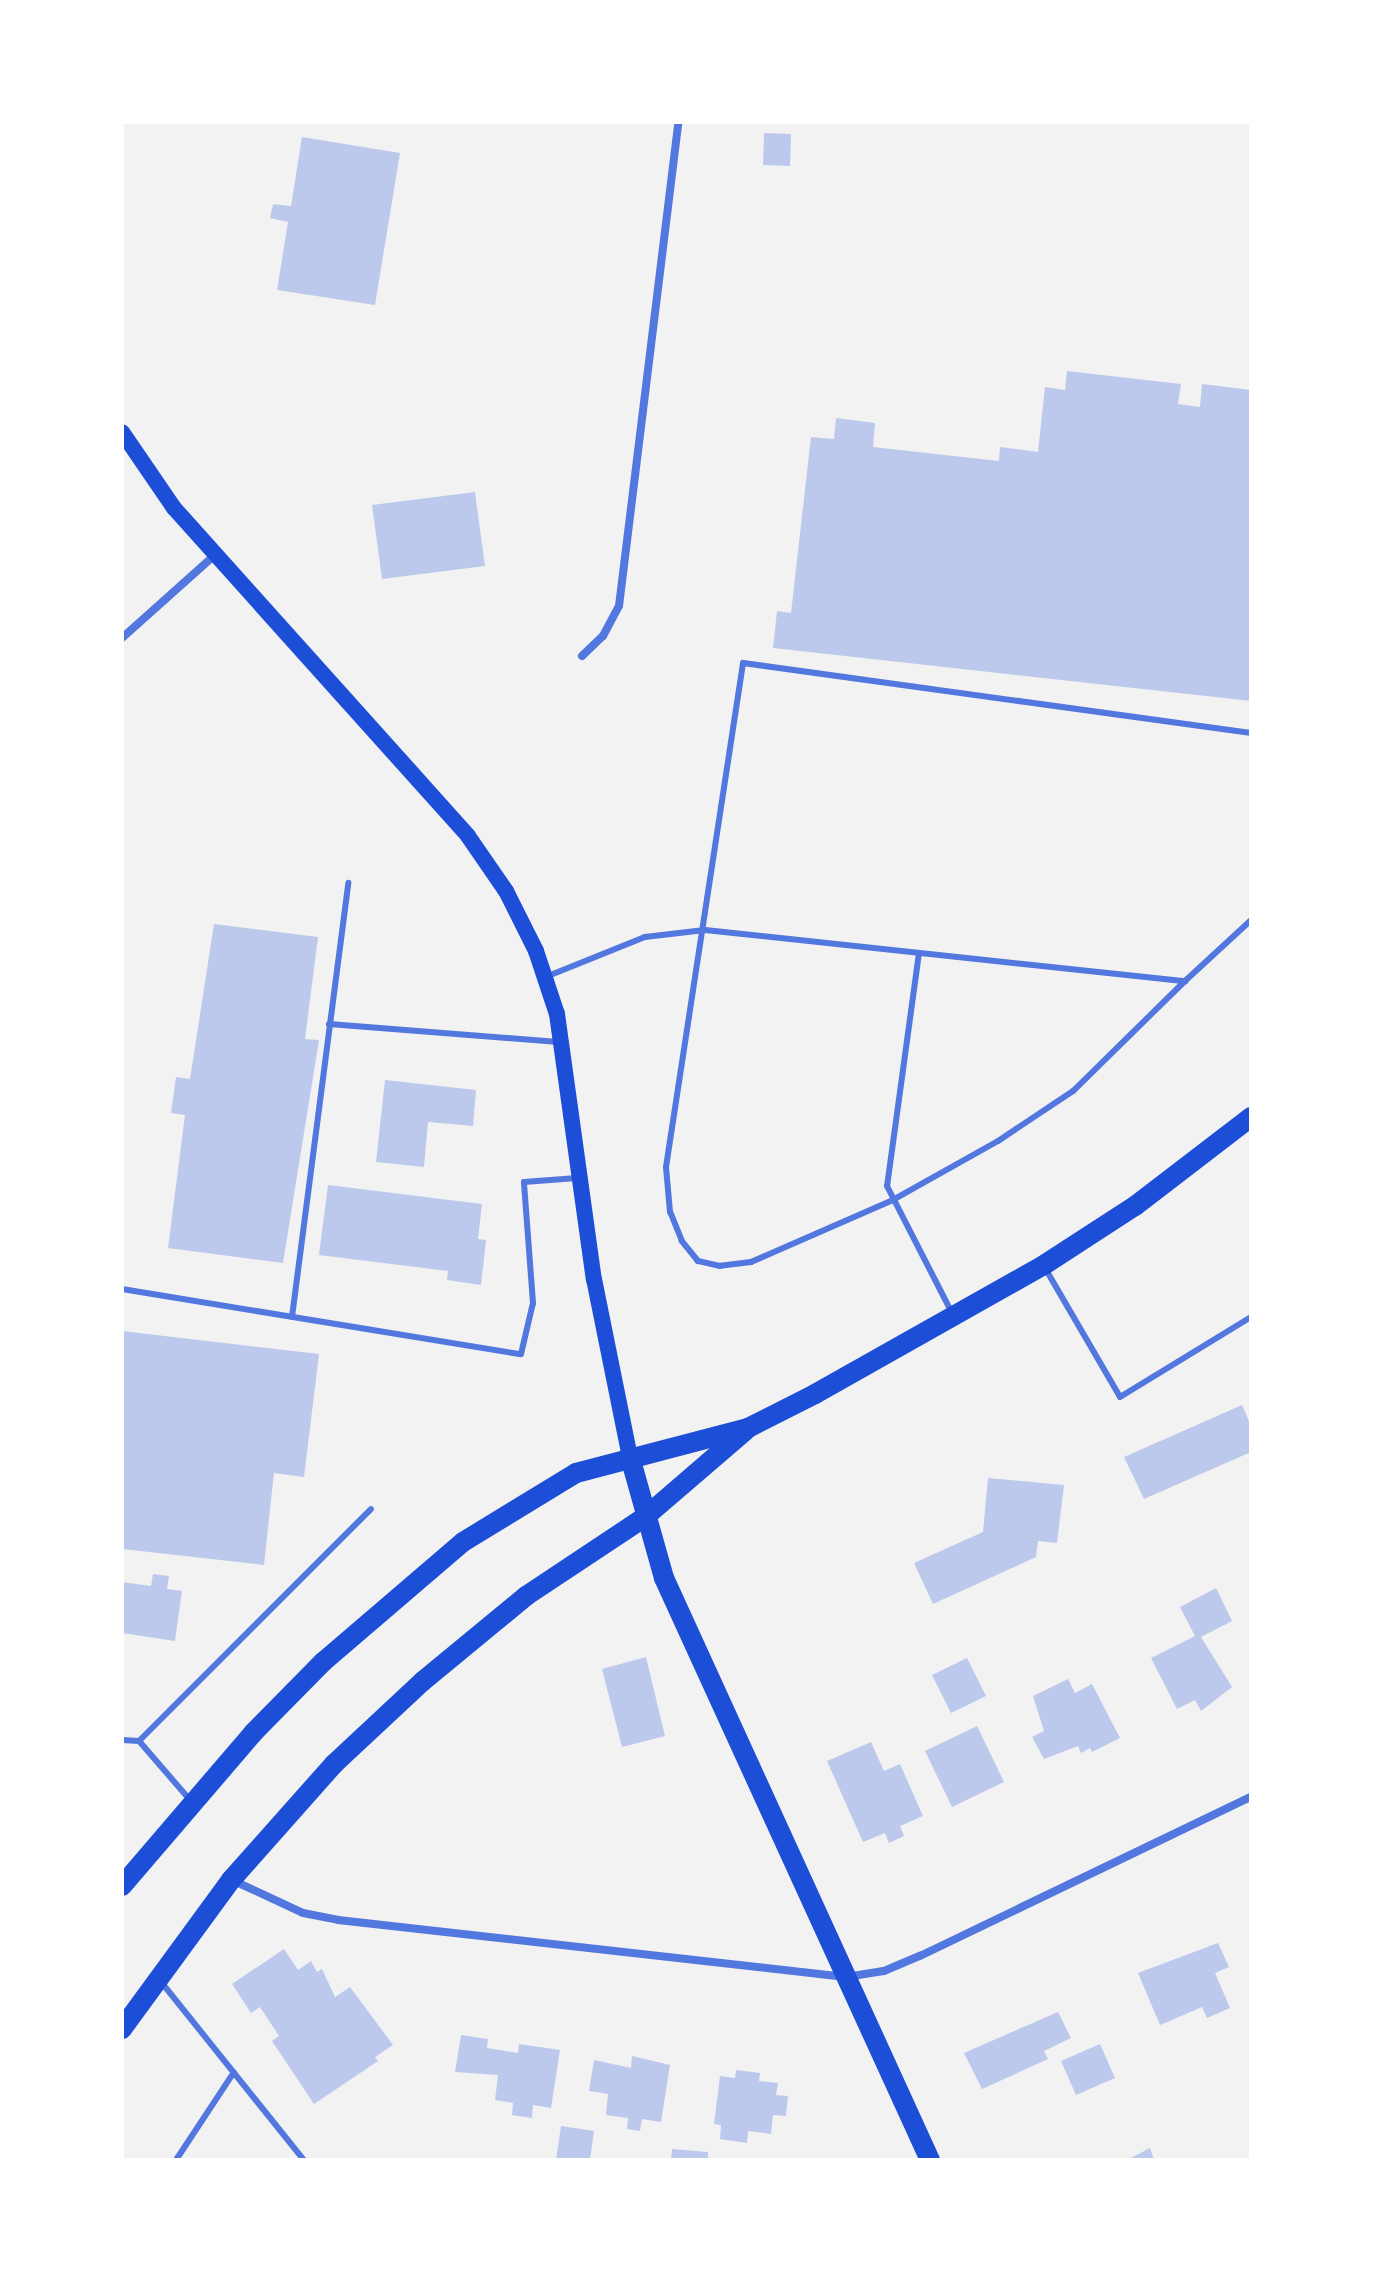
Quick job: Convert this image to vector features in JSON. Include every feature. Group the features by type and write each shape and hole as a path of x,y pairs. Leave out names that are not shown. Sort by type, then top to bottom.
{"main road":[{"path":"122,432 174,508 468,836 506,891 545,977 562,1042 583,1178 594,1279 630,1457 664,1578 930,2160"},
{"path":"122,2029 157,1977 231,1880 334,1764 423,1681 526,1596 645,1517 748,1428 1044,1265 1135,1206 1251,1117"},
{"path":"122,1886 192,1803 323,1662 463,1542 540,1491 630,1457 748,1428"}],"street":[{"path":"582,656 603,636 619,606 678,122"},
{"path":"122,638 216,554"},
{"path":"231,1880 289,1907 338,1920 846,1977 884,1971 920,1956 1251,1797"}],"lane":[{"path":"1251,733 743,663 705,930 666,1167 670,1212 682,1241 698,1261 720,1266 751,1262 893,1200 998,1141 1073,1091 1251,920"},
{"path":"292,1317 348,883"},
{"path":"545,977 645,937 705,930 1185,981"},
{"path":"919,953 887,1186 954,1317"},
{"path":"329,1024 562,1042"},
{"path":"122,1289 521,1354 533,1303 524,1182 583,1178"},
{"path":"1044,1265 1120,1397 1251,1317"},
{"path":"139,1741 371,1509"},
{"path":"122,1740 139,1741 192,1803"},
{"path":"157,1977 304,2160"},
{"path":"176,2160 234,2072"}],"building":[{"path":"764,133 791,134 790,166 763,165"},
{"path":"302,137 400,153 375,305 277,290 288,222 270,218 273,204 291,206"},
{"path":"1067,371 1181,384 1178,404 1200,407 1202,384 1251,390 1251,701 773,648 777,611 791,613 811,437 834,439 836,418 875,423 873,447 999,461 1000,447 1038,452 1045,387 1065,390"},
{"path":"475,492 485,566 382,579 372,505"},
{"path":"214,924 318,937 305,1039 319,1040 283,1263 168,1248 185,1115 171,1113 176,1077 190,1079"},
{"path":"385,1080 476,1090 473,1126 428,1122 424,1167 376,1162"},
{"path":"328,1185 482,1204 478,1239 486,1240 481,1285 447,1280 448,1271 319,1255"},
{"path":"122,1331 319,1354 304,1477 274,1473 264,1565 122,1549"},
{"path":"1242,1405 1251,1426 1251,1452 1144,1499 1124,1457"},
{"path":"988,1478 1064,1485 1057,1543 1038,1541 1036,1557 933,1604 914,1563 983,1532"},
{"path":"153,1574 169,1576 167,1589 182,1591 175,1641 122,1633 122,1582 151,1586"},
{"path":"1216,1588 1232,1621 1201,1637 1232,1687 1201,1711 1195,1700 1177,1709 1151,1658 1195,1636 1180,1607"},
{"path":"646,1657 665,1736 622,1747 602,1669"},
{"path":"967,1658 986,1696 951,1713 932,1675"},
{"path":"1068,1679 1075,1693 1092,1684 1120,1738 1092,1752 1090,1748 1081,1753 1078,1746 1044,1759 1032,1737 1044,1731 1033,1696"},
{"path":"977,1726 1004,1782 952,1807 925,1751"},
{"path":"871,1742 884,1771 900,1764 923,1816 900,1826 904,1836 889,1843 885,1833 863,1842 827,1761"},
{"path":"1218,1943 1229,1967 1215,1973 1230,2008 1207,2018 1202,2007 1160,2025 1138,1973"},
{"path":"284,1949 298,1970 311,1961 317,1972 322,1969 335,1997 350,1987 393,2045 375,2057 378,2061 314,2104 272,2041 279,2036 260,2007 251,2013 232,1984"},
{"path":"1058,2012 1071,2038 1044,2051 1048,2059 982,2089 964,2053"},
{"path":"461,2035 488,2039 487,2048 518,2053 519,2044 560,2050 551,2108 533,2105 532,2118 512,2115 513,2103 495,2100 498,2075 455,2072"},
{"path":"1100,2044 1115,2078 1076,2095 1061,2061"},
{"path":"632,2056 670,2065 661,2122 642,2119 640,2131 627,2129 628,2118 606,2115 608,2094 589,2091 594,2060 631,2068"},
{"path":"736,2070 760,2073 759,2081 778,2083 776,2095 788,2096 786,2116 773,2115 771,2134 748,2131 747,2143 720,2139 721,2125 714,2124 720,2076 735,2078"},
{"path":"561,2126 594,2131 590,2160 556,2160"},
{"path":"1150,2148 1154,2160 1127,2160"},
{"path":"672,2149 708,2152 708,2160 671,2160"}]}
